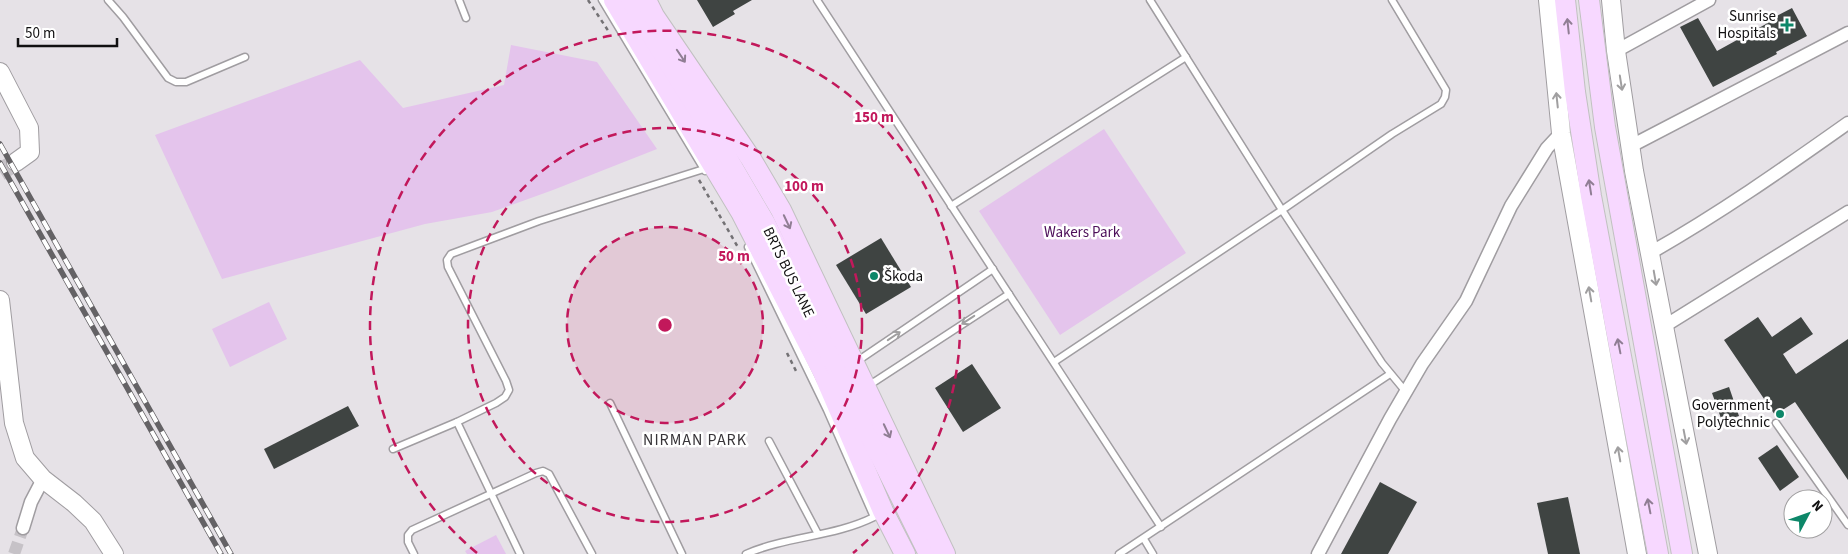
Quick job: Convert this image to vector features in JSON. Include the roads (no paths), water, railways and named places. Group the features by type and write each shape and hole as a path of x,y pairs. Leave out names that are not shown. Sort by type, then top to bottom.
{"main road":[{"path":"614,0 705,171 741,212 833,376 929,554"},
{"name":"BRTS BUS LANE","path":"631,0 705,120 765,223 833,376"},
{"path":"646,0 654,16 751,159 781,210 833,376 845,400 945,554"},
{"path":"1565,0 1575,92 1591,196 1658,554"},
{"path":"1588,0 1607,136 1682,554"},
{"path":"845,400 882,511 905,554"}],"street":[{"path":"1548,0 1561,133 1637,554"},
{"path":"1611,0 1616,51 1631,146 1663,327 1708,554"},
{"path":"1616,51 1709,0"},
{"path":"1631,146 1848,33"},
{"path":"0,72 29,128 30,152 16,162"},
{"path":"1650,253 1729,206 1848,124"},
{"path":"1318,554 1422,364 1466,301 1512,206 1547,148 1561,133"},
{"path":"1663,327 1848,212"},
{"path":"0,300 14,423 25,458 42,478 74,502 92,521 114,554"},
{"path":"23,528 31,502 42,478"}],"lane":[{"path":"108,0 143,42 168,78 176,82 186,82 245,57"},
{"path":"459,0 466,18"},
{"path":"393,449 458,422 496,403 504,397 508,390 506,381 448,268 447,260 451,254 539,221 705,171 602,0"},
{"path":"817,0 1162,527"},
{"path":"1150,0 1282,210 1390,374 1406,392"},
{"path":"1054,362 1384,140 1441,104 1446,90 1392,0"},
{"path":"952,206 1186,57"},
{"path":"746,244 833,376 993,269"},
{"path":"746,554 776,543 850,526 874,516 845,400 1009,294"},
{"path":"1119,554 1390,374"},
{"path":"610,404 682,554"},
{"path":"458,422 520,554"},
{"path":"1776,423 1848,525"},
{"path":"769,441 818,534"},
{"path":"414,554 408,542 408,535 412,530 543,471 549,474 592,554"},
{"path":"1144,539 1153,554"}],"tunnel":[{"path":"0,172 16,162"},
{"path":"14,554 23,528"}],"railway":[{"path":"0,144 231,554"},
{"path":"0,163 221,554"}],"place":[{"name":"Sunrise Hospitals","path":"1787,25"},
{"name":"Škoda","path":"874,276"},
{"name":"Government Polytechnic","path":"1780,414"}],"district":[{"name":"NIRMAN PARK","path":"695,439"}],"park label":[{"name":"Wakers Park","path":"1082,232"}]}
